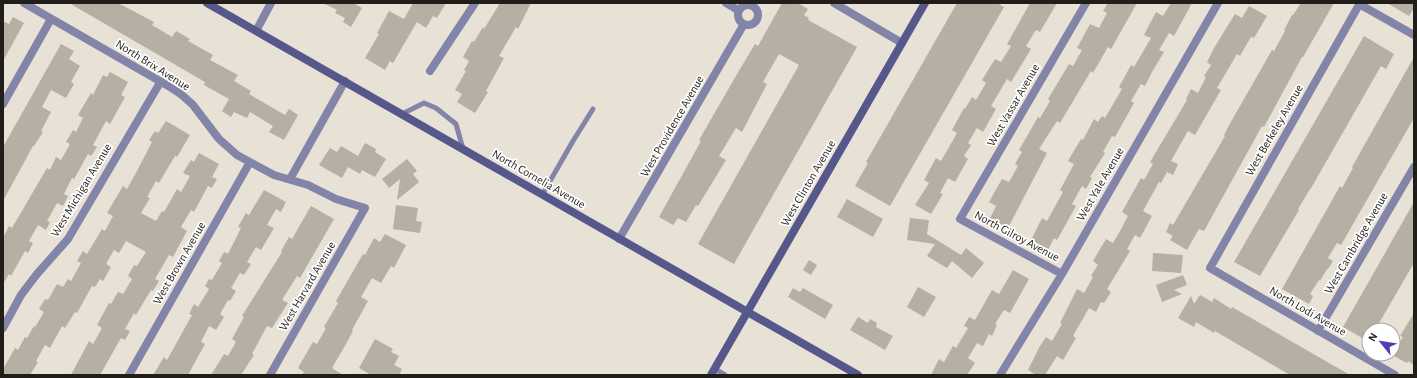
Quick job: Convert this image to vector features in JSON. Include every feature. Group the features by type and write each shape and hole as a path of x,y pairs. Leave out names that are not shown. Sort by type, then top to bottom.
{"street":[{"name":"North Brix Avenue","path":"24,3 161,81 182,95 193,105 219,139 237,155 274,175 308,185 336,198 365,208"},
{"name":"North Cornelia Avenue","path":"207,3 858,375"},
{"path":"256,31 271,3"},
{"path":"430,71 475,3"},
{"path":"726,3 738,10"},
{"path":"834,3 902,42"},
{"name":"West Clinton Avenue","path":"713,372 925,3"},
{"name":"West Vassar Avenue","path":"960,219 1086,3"},
{"name":"West Yale Avenue","path":"1000,375 1062,274 1218,3"},
{"path":"746,4 752,4 758,13 757,20 751,24 744,24 739,20 738,10 746,4"},
{"path":"1360,4 1414,35"},
{"name":"West Berkeley Avenue","path":"1210,268 1360,4"},
{"path":"3,104 51,18"},
{"name":"West Providence Avenue","path":"620,239 744,24"},
{"name":"West Michigan Avenue","path":"3,328 21,295 37,274 68,239 161,81"},
{"path":"290,179 345,82"},
{"name":"West Brown Avenue","path":"129,375 250,162"},
{"name":"West Cambridge Avenue","path":"1318,331 1414,167"},
{"name":"West Harvard Avenue","path":"270,375 365,208"},
{"name":"North Gilroy Avenue","path":"960,219 1062,274"},
{"name":"North Lodi Avenue","path":"1210,268 1395,375"}],"lane":[{"path":"402,114 424,103 436,108 456,124 463,149"},
{"path":"542,195 576,135 593,109"},
{"path":"713,372 725,375"}],"building":[{"path":"69,3 118,3 154,22 152,25 172,37 176,31 190,39 188,41 213,55 210,60 238,75 234,81 251,91 249,94 285,115 289,109 298,115 284,140 269,132 273,126 250,112 247,118 234,112 231,117 222,111 229,99 204,85 205,82"},
{"path":"323,3 353,3 362,8 351,27 343,22 345,18 335,13 337,10"},
{"path":"413,3 446,3 437,18 433,16 426,28 417,22 393,63 390,61 385,70 365,58 379,34 377,33 389,11 404,19"},
{"path":"500,3 531,3 518,29 516,27 499,56 504,58 486,91 488,92 475,113 457,102 462,94 455,90 466,71 464,70 469,61 463,57 472,41 474,42 483,27 484,29"},
{"path":"782,3 798,3 808,9 804,15 809,18 808,20 857,47 734,264 698,244 799,65 779,54 763,82 767,84 742,132 736,128 719,156 726,160 698,206 696,205 686,222 678,218 673,225 659,217 701,141 699,140 755,44 758,46"},
{"path":"957,3 997,3 1004,7 890,206 855,186 868,163 866,162"},
{"path":"1030,3 1057,3 1040,32 1036,30 1026,46 1031,49 1011,82 1007,79 991,106 996,109 983,132 977,128 968,143 971,145 964,156 968,159 955,182 948,178 940,193 943,194 931,214 915,205 929,183 924,180 936,158 941,161 957,133 952,130 972,97 976,100 986,83 982,80 995,59 1001,62 1011,46 1007,44"},
{"path":"1108,3 1137,3 1111,49 1108,47 1093,73 1091,71 1060,123 1057,121 1039,149 1047,153 1008,228 990,218 996,206 989,202 1002,179 1009,182 1018,166 1015,164 1022,152 1019,150 1038,117 1040,118 1050,101 1048,99 1069,64 1073,66 1082,50 1077,48 1090,24 1099,28 1107,13 1103,11"},
{"path":"1171,3 1192,3 1174,36 1169,33 1159,50 1164,52 1145,86 1141,84 1131,101 1134,103 1115,137 1112,136 1103,152 1105,153 1090,177 1092,178 1086,189 1082,186 1072,204 1076,206 1057,240 1054,238 1048,250 1031,240 1042,218 1047,221 1063,192 1060,190 1074,164 1068,161 1081,139 1083,140 1094,119 1098,122 1102,116 1105,118 1122,89 1119,87 1131,65 1134,67 1151,38 1144,35 1156,12 1163,16"},
{"path":"1301,3 1334,3 1302,57 1264,127 1262,126 1204,231 1199,229 1187,250 1170,240 1173,236 1166,232 1170,223 1173,225 1225,136 1224,135 1232,120 1272,50 1274,51 1292,15"},
{"path":"1387,3 1414,3 1414,8 1409,16"},
{"path":"1249,6 1267,16 1254,38 1251,37 1240,56 1237,54 1217,88 1221,90 1195,135 1188,131 1171,161 1178,164 1173,175 1167,172 1161,183 1159,182 1143,211 1152,216 1140,238 1135,235 1127,249 1130,251 1107,289 1111,292 1104,303 1101,302 1096,312 1089,308 1073,336 1076,338 1063,360 1057,356 1045,375 1036,375 1028,370 1040,346 1046,337 1052,341 1062,324 1060,323 1077,289 1084,293 1093,277 1091,276 1098,265 1093,261 1106,239 1113,243 1120,231 1128,216 1122,212 1141,178 1144,180 1153,164 1150,162 1187,100 1186,99 1191,89 1198,93 1206,77 1204,76 1211,65 1207,62 1214,48 1235,14 1242,18"},
{"path":"13,17 24,23 3,61 3,21 9,24"},
{"path":"1364,36 1394,54 1386,69 1381,66 1260,276 1234,262"},
{"path":"61,44 74,51 69,59 80,66 71,82 74,84 66,98 51,90 42,107 51,112 41,131 43,132 33,146 3,201 3,147"},
{"path":"1414,57 1414,118 1341,245 1337,243 1328,258 1333,261 1310,294 1313,296 1309,304 1282,289 1340,186 1342,188 1353,168 1352,167"},
{"path":"110,72 128,82 121,95 125,97 110,124 106,121 93,145 97,147 91,156 88,154 74,179 72,178 64,194 68,196 63,206 57,203 47,221 50,222 46,230 38,225 29,241 33,243 28,253 25,251 11,276 9,274 3,284 3,238 9,226 12,228 47,168 50,170 56,157 61,160 70,144 66,142 73,130 76,132 83,118 78,115 91,93 93,95 103,75 107,77"},
{"path":"166,121 190,135 177,157 175,156 159,183 156,181 147,197 150,198 141,213 156,221 162,211 164,212 177,189 181,192 190,176 183,173 191,160 194,162 199,153 219,164 212,177 217,179 212,188 208,186 194,212 191,210 181,227 187,231 173,257 169,255 155,279 159,281 153,291 151,290 136,315 134,313 125,329 130,331 125,340 121,338 100,375 71,375 89,341 93,344 102,328 97,325 109,303 111,304 118,292 123,294 132,279 128,276 134,265 137,266 146,252 126,241 119,253 114,250 106,264 111,267 103,281 100,279 95,287 92,286 77,313 75,312 65,328 62,326 50,348 45,345 36,361 38,362 30,375 3,375 3,369 15,348 18,350 25,337 27,338 44,312 39,309 45,299 48,300 57,284 63,287 68,279 71,281 81,263 77,261 83,251 87,254 102,229 105,231 113,216 107,213 123,186 127,189 152,142 149,140 155,131 158,133"},
{"path":"365,143 376,149 375,152 386,159 375,177 362,170 360,174 348,167 342,178 319,165 330,148 337,152 341,146 358,156"},
{"path":"407,159 417,171 413,174 419,182 397,200 400,179 389,188 382,179"},
{"path":"264,190 286,202 281,212 276,209 267,225 274,228 261,250 256,247 247,262 251,264 244,275 240,273 231,288 236,291 230,301 228,300 220,314 224,317 216,330 209,326 201,342 205,344 188,375 153,375 164,357 167,360 192,315 189,314 194,304 198,307 209,289 205,286 209,279 212,280 222,263 219,261 224,252 228,254 241,228 238,227 246,213 249,215"},
{"path":"847,199 883,219 873,237 837,217"},
{"path":"1414,202 1414,263 1380,322 1361,322 1361,337 1343,327"},
{"path":"396,205 418,208 416,221 422,222 420,233 393,229"},
{"path":"311,206 334,219 300,278 297,276 282,300 288,303 272,328 267,326 252,354 254,355 241,375 211,375 224,354 228,356 236,342 232,339 244,317 242,316 282,252 281,251 289,237 292,239"},
{"path":"910,218 929,220 927,234 961,255 966,248 984,263 972,278 952,261 947,268 927,256 935,244 907,240"},
{"path":"385,234 406,245 394,268 391,266 381,283 372,278 361,297 368,301 332,368 343,375 302,375 304,372 298,368 313,342 317,344 326,328 324,327 338,303 336,301 363,254 365,255 374,238 380,242"},
{"path":"1153,253 1183,255 1181,273 1152,271"},
{"path":"809,260 817,265 811,275 803,270"},
{"path":"1013,270 1029,279 1010,313 1004,310 995,324 997,325 992,336 989,334 983,346 977,343 968,358 975,363 967,375 931,375 939,359 944,362 953,346 956,348 968,328 964,326 969,317 975,320 992,290 999,294"},
{"path":"1183,275 1187,285 1174,290 1182,294 1162,302 1156,285"},
{"path":"918,287 936,297 924,317 907,307"},
{"path":"793,288 800,292 803,288 833,305 825,319 788,297"},
{"path":"1200,295 1212,302 1214,298 1231,309 1232,307 1350,375 1290,375 1215,331 1214,333 1196,322 1194,327 1178,318 1191,296 1194,304"},
{"path":"1414,313 1414,365 1408,361 1407,363 1401,360 1401,340 1403,337 1401,334"},
{"path":"858,317 868,323 870,319 877,323 876,327 893,336 885,350 850,330"},
{"path":"375,339 393,349 391,352 399,356 394,365 402,369 399,375 371,375 359,368"}]}
